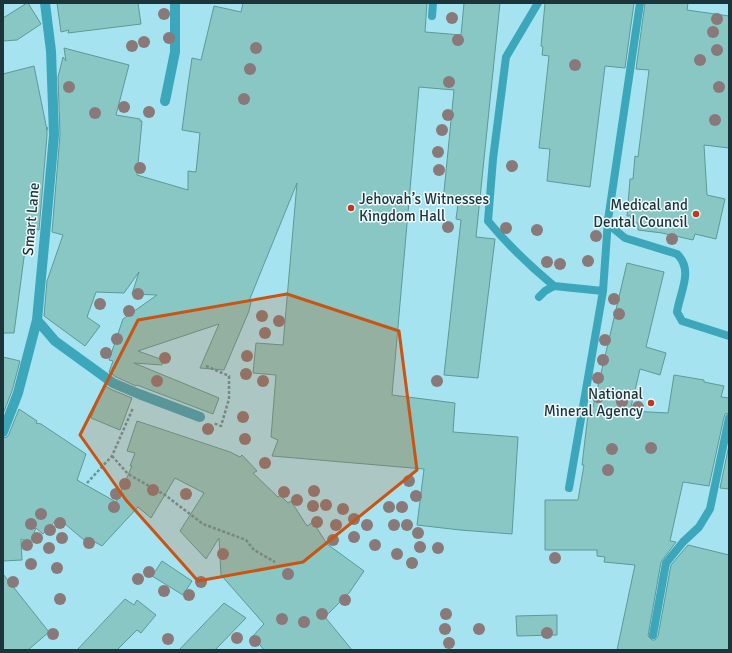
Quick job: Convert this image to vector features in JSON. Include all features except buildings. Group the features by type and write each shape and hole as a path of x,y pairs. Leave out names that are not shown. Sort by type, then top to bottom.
{"street":[{"name":"Smart Lane","path":"3,432 18,393 37,320 54,135 51,51 45,3"},
{"path":"165,101 175,52 175,3"},
{"path":"37,320 55,341 113,383 200,417"}],"lane":[{"path":"432,16 433,3"},
{"path":"538,3 506,57 493,159 488,221 502,238 554,286 603,291"},
{"path":"569,488 603,291 608,220 640,3"},
{"path":"608,220 614,229 625,238 677,254 683,259 686,270 676,312 682,321 729,336"},
{"path":"539,297 545,291 554,286"},
{"path":"653,635 666,563 683,542 699,527 710,509 729,418"}],"path":[{"path":"200,417 221,426 229,399 228,376 206,366"},
{"path":"87,483 112,456 139,394"},
{"path":"112,456 128,474 165,495 203,524 246,540 254,550 275,562"}],"highlighted area":[{"path":"287,294 399,331 417,470 303,562 198,581 126,500 80,435 138,320"}],"place":[{"name":"Jehovah’s Witnesses Kingdom Hall","path":"351,208"},
{"name":"Medical and Dental Council","path":"696,214"},
{"name":"National Mineral Agency","path":"651,403"}]}
